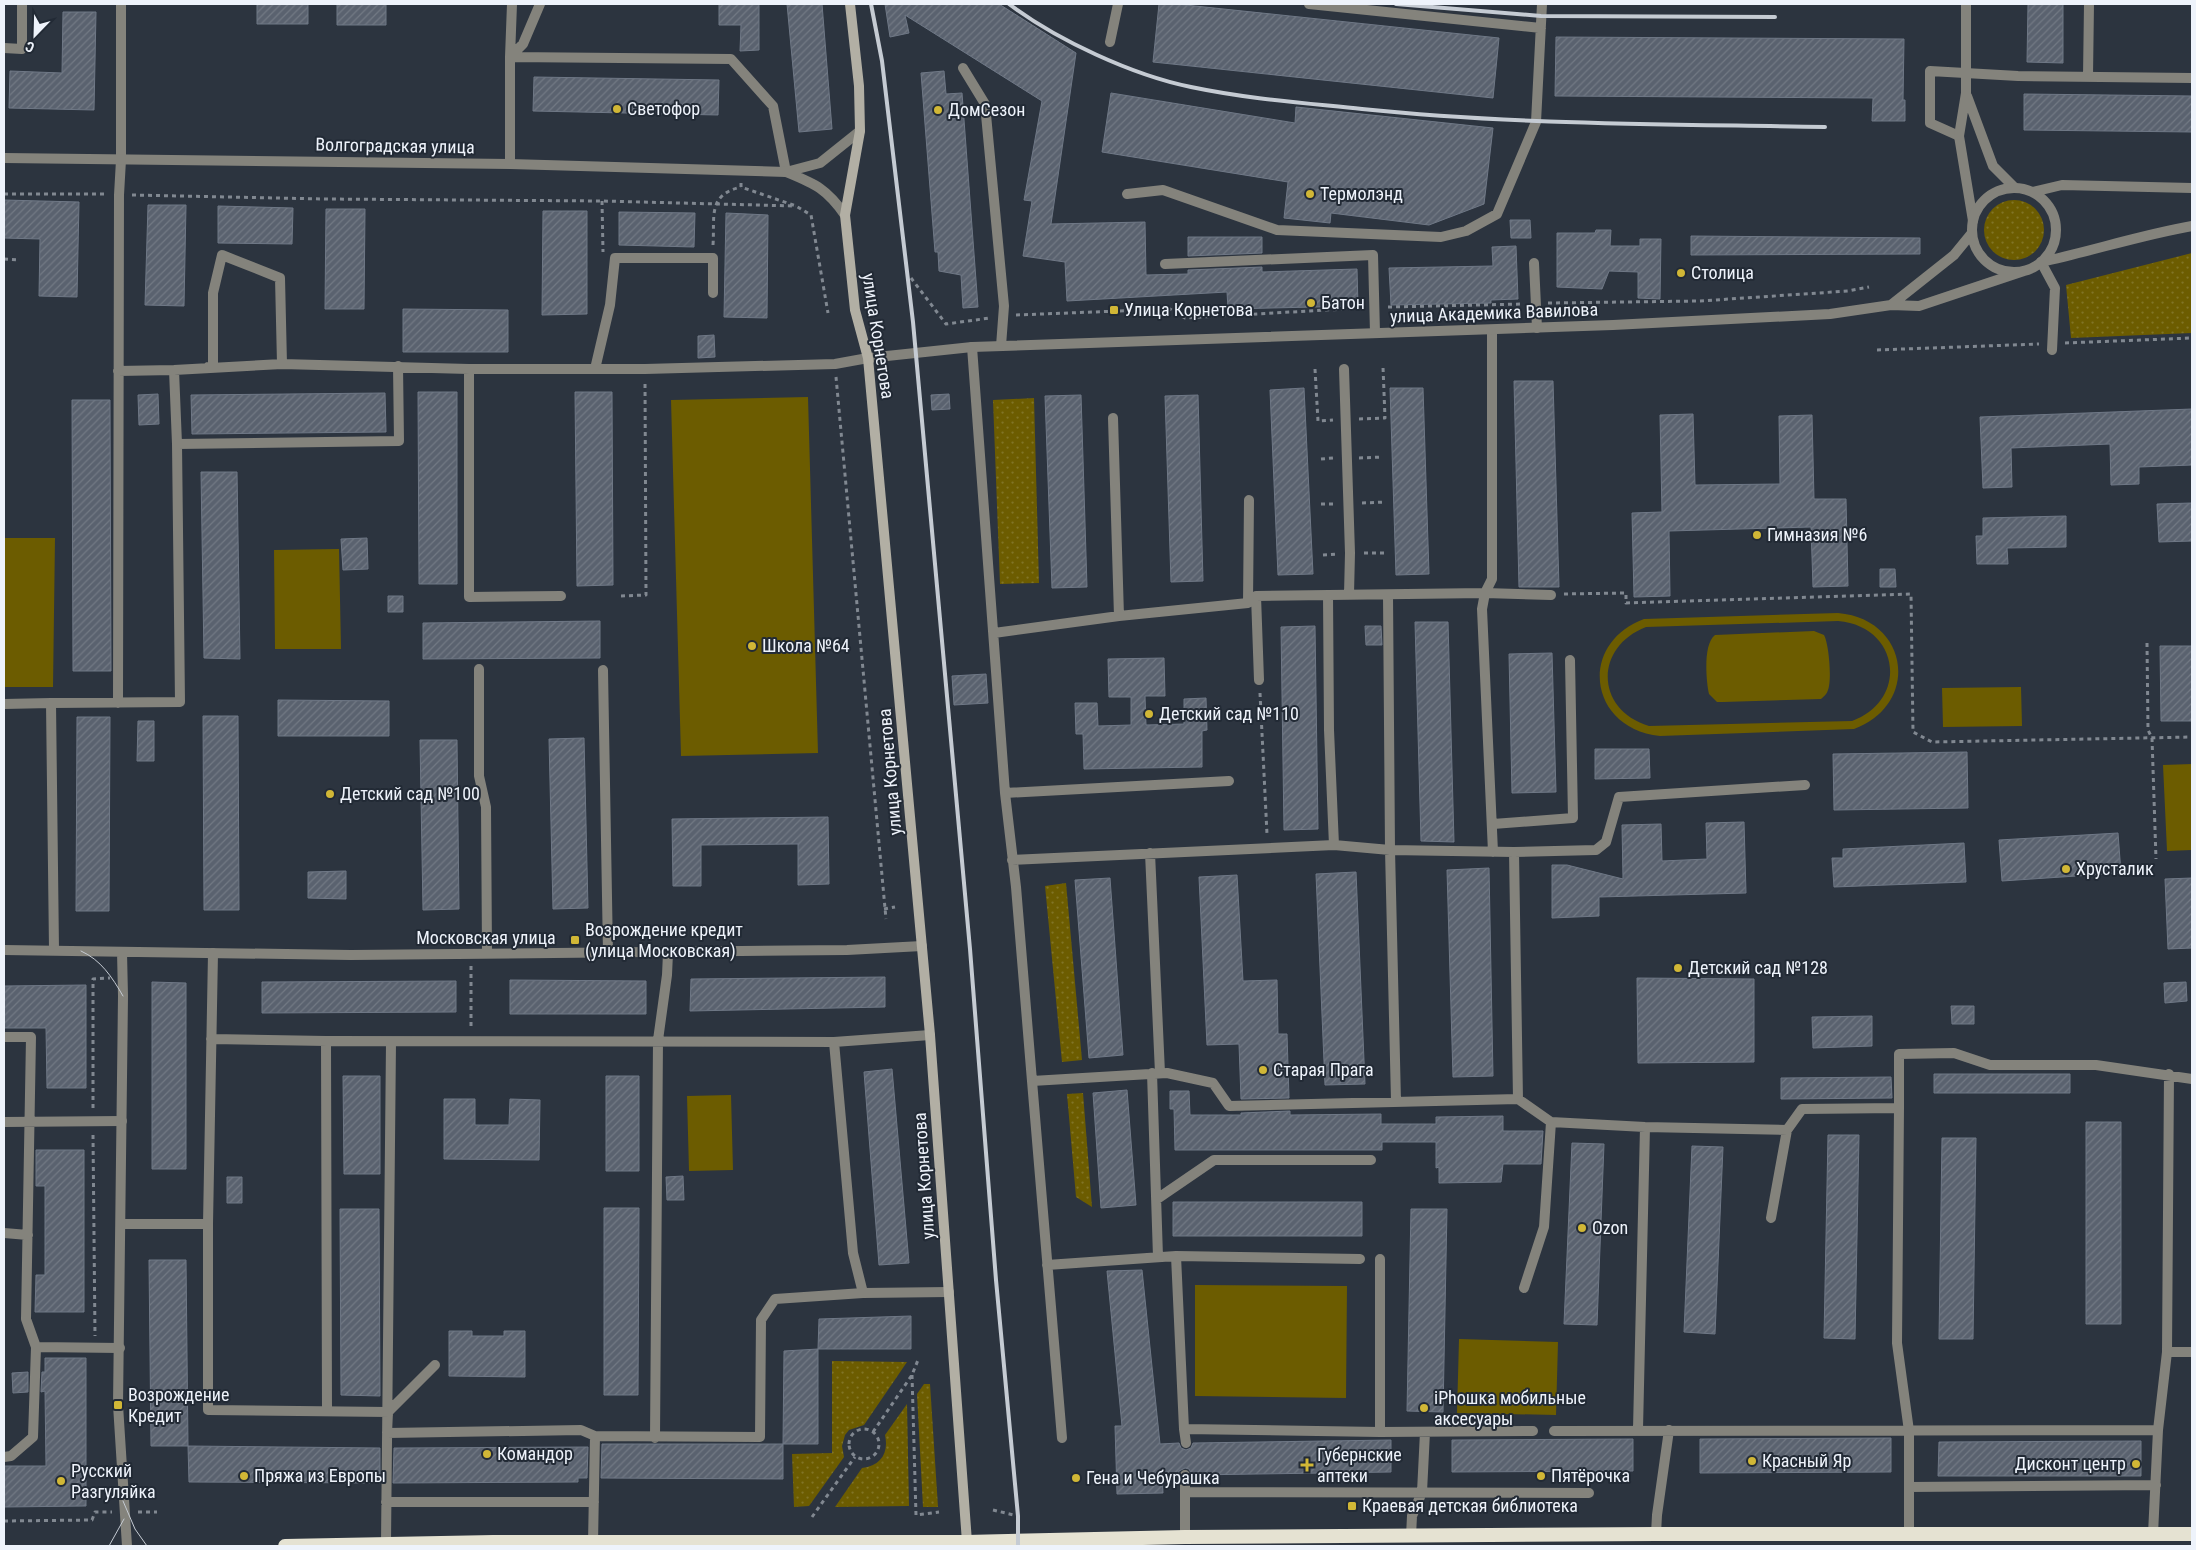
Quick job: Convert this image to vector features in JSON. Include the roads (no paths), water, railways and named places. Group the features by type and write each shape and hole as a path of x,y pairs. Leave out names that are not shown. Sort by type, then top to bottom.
{"highway":[{"path":"285,1546 386,1543 967,1542 1185,1537 1656,1534 2192,1534"}],"main road":[{"name":"улица Корнетова","path":"850,4 860,86 860,131 845,215 855,310 868,358 930,1035 967,1542"}],"street":[{"path":"4,48 22,49 22,4"},
{"path":"118,703 121,4"},
{"path":"510,164 512,4"},
{"path":"510,57 523,44 540,4"},
{"path":"1110,42 1118,4"},
{"path":"1309,4 1541,28"},
{"path":"1127,194 1163,190 1277,230 1441,237 1466,231 1497,214 1536,122 1542,4"},
{"path":"1966,4 1966,93 1960,136 1973,221 1972,233 1976,247 1990,264 2009,272 2024,271 2041,262 2163,231 2192,226"},
{"path":"2088,76 2089,4"},
{"path":"510,57 731,59 773,106 786,172"},
{"path":"963,68 985,104 1004,306 1001,346"},
{"path":"1960,136 1930,123 1930,71 2192,78"},
{"path":"1966,93 1993,166 2015,188"},
{"path":"786,172 820,163 860,131"},
{"name":"Волгоградская улица","path":"4,158 510,164 741,169 786,172"},
{"path":"786,172 817,184 833,197 845,215"},
{"path":"2033,192 2062,185 2192,188"},
{"path":"1973,221 1978,208 1988,197 2001,190 2015,188 2033,192 2042,199 2055,219 2056,231 2054,242 2049,253 2041,262"},
{"path":"1891,305 1954,255 1972,233"},
{"path":"213,366 213,293 222,255 280,278 282,364"},
{"path":"1165,264 1374,255 1375,333"},
{"path":"595,369 610,305 615,258 713,258 713,293"},
{"path":"2041,262 2055,288 2052,346"},
{"path":"1534,263 1537,328"},
{"name":"улица Академика Вавилова","path":"118,371 282,364 469,369 646,369 835,364 868,358 972,347 1492,330 1830,314 1891,305 1919,306 2024,271"},
{"path":"1492,330 1492,578 1484,593 1482,609 1494,852"},
{"path":"972,347 1005,793 1032,1081 1062,1438"},
{"path":"177,444 398,441 398,366"},
{"path":"469,369 469,597 562,596"},
{"path":"1344,369 1350,553 1349,594"},
{"path":"4,704 180,702 177,444 174,370"},
{"path":"1113,418 1119,616"},
{"path":"1249,500 1252,600 1259,680"},
{"path":"994,633 1252,600 1349,594 1484,593 1550,595"},
{"path":"1328,595 1334,845"},
{"path":"1388,595 1390,850 1396,1101"},
{"path":"1493,824 1573,818 1570,660"},
{"path":"479,669 479,776 486,807 487,953"},
{"path":"603,670 608,953"},
{"path":"50,703 54,950"},
{"path":"1005,793 1230,781"},
{"path":"1012,860 1334,845 1390,850 1494,852 1596,850 1606,842 1619,797 1806,785"},
{"path":"1514,852 1518,1099"},
{"path":"1150,853 1156,1073 1158,1257"},
{"name":"Московская улица","path":"4,950 351,955 668,953 847,950 922,946"},
{"path":"122,952 118,1406 127,1546"},
{"path":"213,953 208,1224 208,1410 388,1412 435,1365"},
{"path":"655,1438 658,1040 667,975 668,953"},
{"path":"211,1039 391,1042 658,1040 834,1042 930,1035"},
{"path":"4,1037 31,1037 26,1319 36,1346 33,1437 11,1456 4,1456"},
{"path":"326,1041 327,1411"},
{"path":"386,1543 391,1042"},
{"path":"834,1042 853,1253 863,1294"},
{"path":"1909,1534 1908,1431 1897,1343 1899,1054 1954,1053 1990,1065 2096,1065 2192,1078"},
{"path":"1032,1081 1156,1073 1213,1083 1229,1106 1518,1099 1551,1122 1644,1127 1787,1130"},
{"path":"2153,1534 2158,1430 2166,1352 2168,1074"},
{"path":"1771,1218 1787,1130 1802,1109 1899,1108"},
{"path":"4,1122 122,1121"},
{"path":"1524,1288 1544,1227 1551,1122"},
{"path":"1638,1430 1644,1127"},
{"path":"1157,1199 1214,1160 1371,1160"},
{"path":"121,1224 208,1224"},
{"path":"4,1233 28,1235"},
{"path":"1046,1265 1176,1256 1360,1259"},
{"path":"1176,1256 1186,1443"},
{"path":"1380,1259 1380,1432"},
{"path":"388,1433 581,1430 594,1436 655,1438 760,1437 761,1320 775,1299 949,1292"},
{"path":"36,1346 120,1348"},
{"path":"2166,1352 2192,1352"},
{"path":"1184,1429 1380,1432 1533,1431"},
{"path":"1656,1534 1669,1430"},
{"path":"1554,1431 2158,1430"},
{"path":"1411,1536 1412,1516 1422,1492 1425,1432"},
{"path":"593,1543 594,1436"},
{"path":"1185,1475 1185,1537"},
{"path":"1909,1486 2156,1485"},
{"path":"1185,1492 1590,1493"},
{"path":"386,1502 594,1502"}],"tram line":[{"path":"81,951 100,964 115,982 123,996"},
{"path":"123,1501 135,1529 147,1546"},
{"path":"109,1546 124,1519"}],"railway":[{"path":"871,4 882,61 913,322 970,949 996,1280 1018,1516 1018,1546"},
{"path":"1009,4 1072,43 1120,65 1168,81 1234,95 1362,109 1478,118 1593,123 1825,127"},
{"path":"1396,4 1541,16 1775,17"}],"place":[{"name":"Светофор","path":"617,109"},
{"name":"ДомСезон","path":"938,110"},
{"name":"Термолэнд","path":"1310,194"},
{"name":"Столица","path":"1681,273"},
{"name":"Батон","path":"1311,303"},
{"name":"Улица Корнетова","path":"1114,310"},
{"name":"Гимназия №6","path":"1757,535"},
{"name":"Школа №64","path":"752,646"},
{"name":"Детский сад №110","path":"1149,714"},
{"name":"Детский сад №100","path":"330,794"},
{"name":"Хрусталик","path":"2066,869"},
{"name":"Возрождение кредит (улица Московская)","path":"575,940"},
{"name":"Детский сад №128","path":"1678,968"},
{"name":"Старая Прага","path":"1263,1070"},
{"name":"Ozon","path":"1582,1228"},
{"name":"Возрождение Кредит","path":"118,1405"},
{"name":"iPhoшка мобильные аксесуары","path":"1424,1408"},
{"name":"Командор","path":"487,1454"},
{"name":"Красный Яр","path":"1752,1461"},
{"name":"Дисконт центр","path":"2136,1464"},
{"name":"Губернские аптеки","path":"1307,1465"},
{"name":"Пряжа из Европы","path":"244,1476"},
{"name":"Пятёрочка","path":"1541,1476"},
{"name":"Гена и Чебурашка","path":"1076,1478"},
{"name":"Русский Разгуляйка","path":"61,1481"},
{"name":"Краевая детская библиотека","path":"1352,1506"}]}
